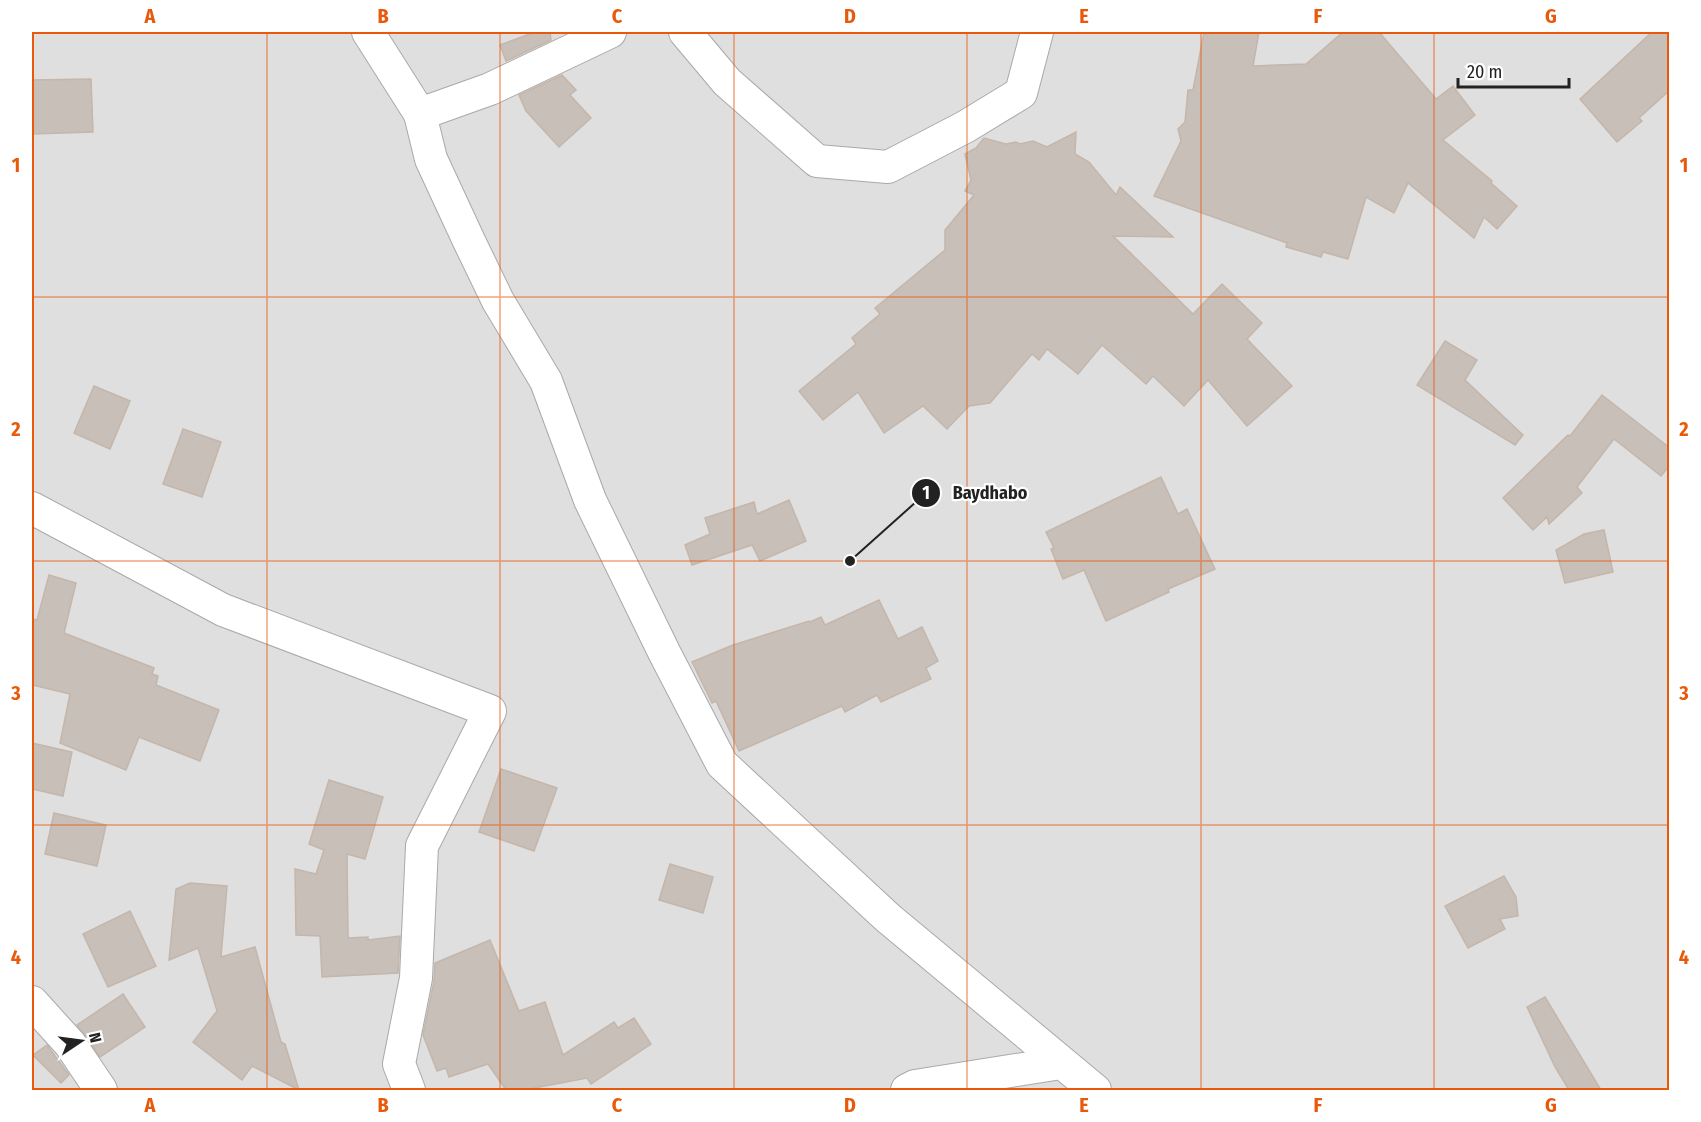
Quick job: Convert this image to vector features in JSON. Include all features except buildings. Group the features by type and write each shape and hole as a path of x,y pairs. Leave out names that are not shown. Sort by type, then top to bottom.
{"street":[{"path":"368,32 420,114 431,159 469,241 498,301 546,381 590,500 722,764 888,918 1095,1090"},
{"path":"420,114 490,89 610,32"},
{"path":"685,32 727,82 817,161 888,166 965,127 1021,93 1037,32"},
{"path":"32,508 223,610 490,711 422,846 416,978 399,1064 409,1090"},
{"path":"32,1002 70,1044 101,1090"},
{"path":"907,1090 915,1086 1061,1063"}],"shaded area":[{"path":"32,32 1669,32 1669,1090 32,1090"}],"place":[{"name":"Baydhabo","path":"850,561"}]}
